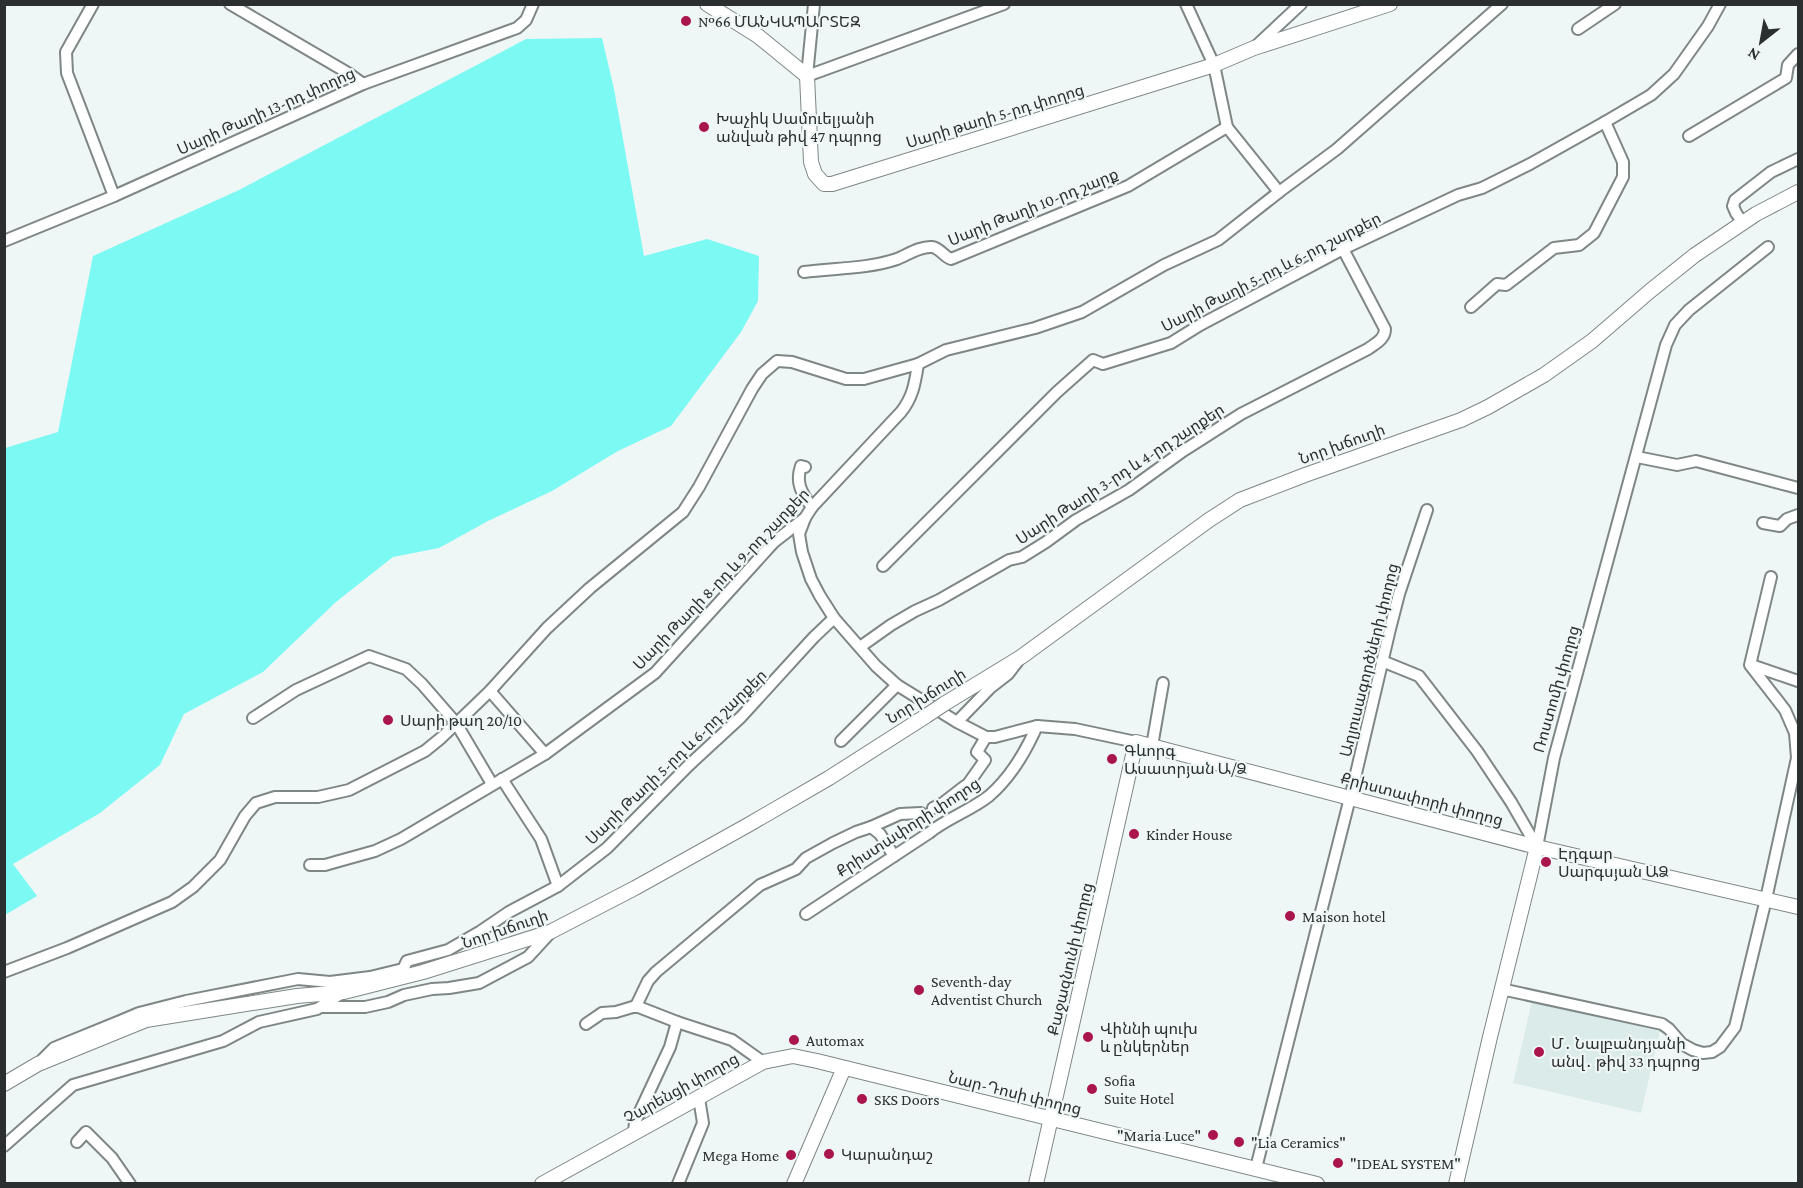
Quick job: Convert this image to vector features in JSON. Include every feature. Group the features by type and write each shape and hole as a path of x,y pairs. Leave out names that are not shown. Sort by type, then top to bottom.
{"main road":[{"path":"707,4 758,36 807,76"},
{"path":"1214,65 1254,48 1390,4"},
{"name":"Սարի թաղի 5-րդ փողոց","path":"807,76 811,162 815,174 824,184 832,184 1214,65"},
{"name":"Նոր խճուղի","path":"4,1084 38,1064 146,1020 297,996 344,992 401,974 478,956 550,932 635,888 829,778 1021,657 1209,519 1240,500 1461,420 1544,375 1593,341 1695,255 1743,222 1798,192"},
{"name":"Քրիստափորի փողոց","path":"1136,742 1536,847 1798,907"},
{"name":"Քաջազնունի փողոց","path":"1036,1184 1136,742"},
{"name":"Ռոստոմի փողոց","path":"1456,1184 1536,847"},
{"name":"Չարենցի փողոց","path":"542,1184 763,1062 793,1056 844,1068"},
{"path":"794,1184 844,1068"},
{"name":"Նար-Դոսի փողոց","path":"844,1068 1317,1184"}],"street":[{"path":"93,4 66,52 67,73 114,196"},
{"path":"230,4 363,84"},
{"name":"Սարի Թաղի 13-րդ փողոց","path":"4,241 114,196 363,84 517,28 526,20 533,4"},
{"path":"814,4 807,76 1004,4"},
{"path":"1186,4 1214,65 1227,127 1279,192"},
{"path":"1254,48 1301,4"},
{"path":"4,972 77,944 172,902 193,887 220,860 245,816 256,803 275,797 318,797 349,790 425,750 441,738 490,692 564,612 683,512 752,389 762,374 775,363 792,362 828,374 864,380 918,364 946,350 1035,328 1082,312 1164,265 1218,240 1337,149 1502,4"},
{"path":"1578,29 1615,4"},
{"name":"Սարի Թաղի 5-րդ և 6-րդ շարքեր","path":"883,566 1057,392 1094,360 1103,364 1171,342 1209,319 1343,249 1458,195 1482,188 1605,122 1651,95 1674,74 1708,26 1720,4"},
{"path":"1689,136 1786,78 1788,65 1798,54"},
{"path":"1470,307 1497,284 1506,285 1554,248 1579,245 1594,233 1623,177 1623,162 1605,122"},
{"name":"Սարի Թաղի 10-րդ շարք","path":"804,272 894,260 926,247 935,247 951,259 1128,186 1227,127"},
{"path":"1743,222 1733,206 1735,200 1771,172 1798,159"},
{"name":"Ռոստոմի փողոց","path":"1536,847 1554,758 1666,345 1676,325 1689,310 1768,247"},
{"name":"Սարի Թաղի 3-րդ և 4-րդ շարքեր","path":"860,647 915,611 1046,542 1076,520 1129,490 1183,451 1241,414 1368,349 1382,339 1385,329 1343,249"},
{"name":"Սարի Թաղի 8-րդ և 9-րդ շարքեր","path":"309,865 325,865 375,851 401,839 545,754 655,673 774,542 805,518 812,507 908,402 914,390 918,364"},
{"path":"1637,458 1677,465 1696,461 1798,488"},
{"path":"805,467 801,466 798,478 800,489 812,507"},
{"name":"Աղյուսագործների փողոց","path":"1256,1168 1382,661 1426,510"},
{"path":"1763,523 1780,526 1787,519 1798,514"},
{"path":"805,518 799,534 802,552 811,579 834,618 876,666 897,685 986,737 976,752 985,760 966,787 964,786 933,808"},
{"path":"1750,665 1771,577"},
{"name":"Սարի Թաղի 5-րդ և 6-րդ շարքեր","path":"38,1064 54,1048 139,1013 186,1001 298,979 330,982 401,974 407,961 448,950 509,912 558,886 607,848 688,765 741,717 813,637 834,618"},
{"path":"253,718 296,690 369,656 406,669 456,723 497,782 541,839 558,886"},
{"path":"957,722 990,688 1008,674 1021,657"},
{"path":"1382,661 1419,676 1477,752 1511,802 1536,847"},
{"path":"1750,665 1798,681"},
{"path":"1501,989 1662,1024 1682,1044 1703,1053 1712,1052 1720,1047 1735,1027 1797,758 1794,733 1785,710 1750,665"},
{"path":"1152,746 1162,683"},
{"path":"841,741 897,685"},
{"path":"490,692 545,754"},
{"name":"Քրիստափորի փողոց","path":"986,737 995,737 1037,726 1075,729 1136,742"},
{"name":"Քրիստափորի փողոց","path":"806,915 942,822 988,796 1005,779 1017,762 1037,726"},
{"path":"636,1006 648,981 656,972 760,885 796,869 806,858 856,832 900,814 921,813"},
{"path":"871,827 880,834 894,856"},
{"path":"4,1146 73,1085 223,1041 259,1022 322,1007 365,1007 432,989 479,983 528,957 550,932"},
{"path":"322,1007 344,992 330,982"},
{"path":"586,1024 602,1013 616,1012 636,1006 732,1040 763,1062"},
{"path":"634,1132 635,1122 670,1047 677,1022"},
{"path":"678,1184 703,1123 699,1098"},
{"path":"76,1142 86,1132 112,1158 130,1184"}],"shaded area":[{"path":"602,38 614,89 644,256 707,239 759,256 758,301 741,332 671,426 618,451 552,491 488,521 439,548 393,557 336,602 263,672 184,714 160,765 100,813 13,864 37,896 5,915 5,448 58,432 93,256 239,190 526,39"},
{"path":"1532,1001 1660,1031 1641,1113 1513,1083"}],"place":[{"name":"№66 ՄԱՆԿԱՊԱՐՏԵԶ","path":"686,21"},
{"name":"Խաչիկ Սամուելյանի անվան թիվ 47 դպրոց","path":"704,127"},
{"name":"Սարի թաղ 20/10","path":"388,720"},
{"name":"Գևորգ Ասատրյան Ա/Ձ","path":"1112,759"},
{"name":"Kinder House","path":"1134,834"},
{"name":"Էդգար Սարգսյան ԱՁ","path":"1546,862"},
{"name":"Maison hotel","path":"1290,916"},
{"name":"Seventh-day Adventist Church","path":"919,990"},
{"name":"Վիննի պուխ և ընկերներ","path":"1088,1037"},
{"name":"Automax","path":"794,1040"},
{"name":"Մ․ Նալբանդյանի անվ․ թիվ 33 դպրոց","path":"1539,1052"},
{"name":"Sofia Suite Hotel","path":"1092,1089"},
{"name":"SKS Doors","path":"862,1099"},
{"name":"\"Maria Luce\"","path":"1213,1135"},
{"name":"\"Lia Ceramics\"","path":"1239,1142"},
{"name":"Կարանդաշ","path":"829,1154"},
{"name":"Mega Home","path":"791,1155"},
{"name":"\"IDEAL SYSTEM\"","path":"1338,1163"}]}
